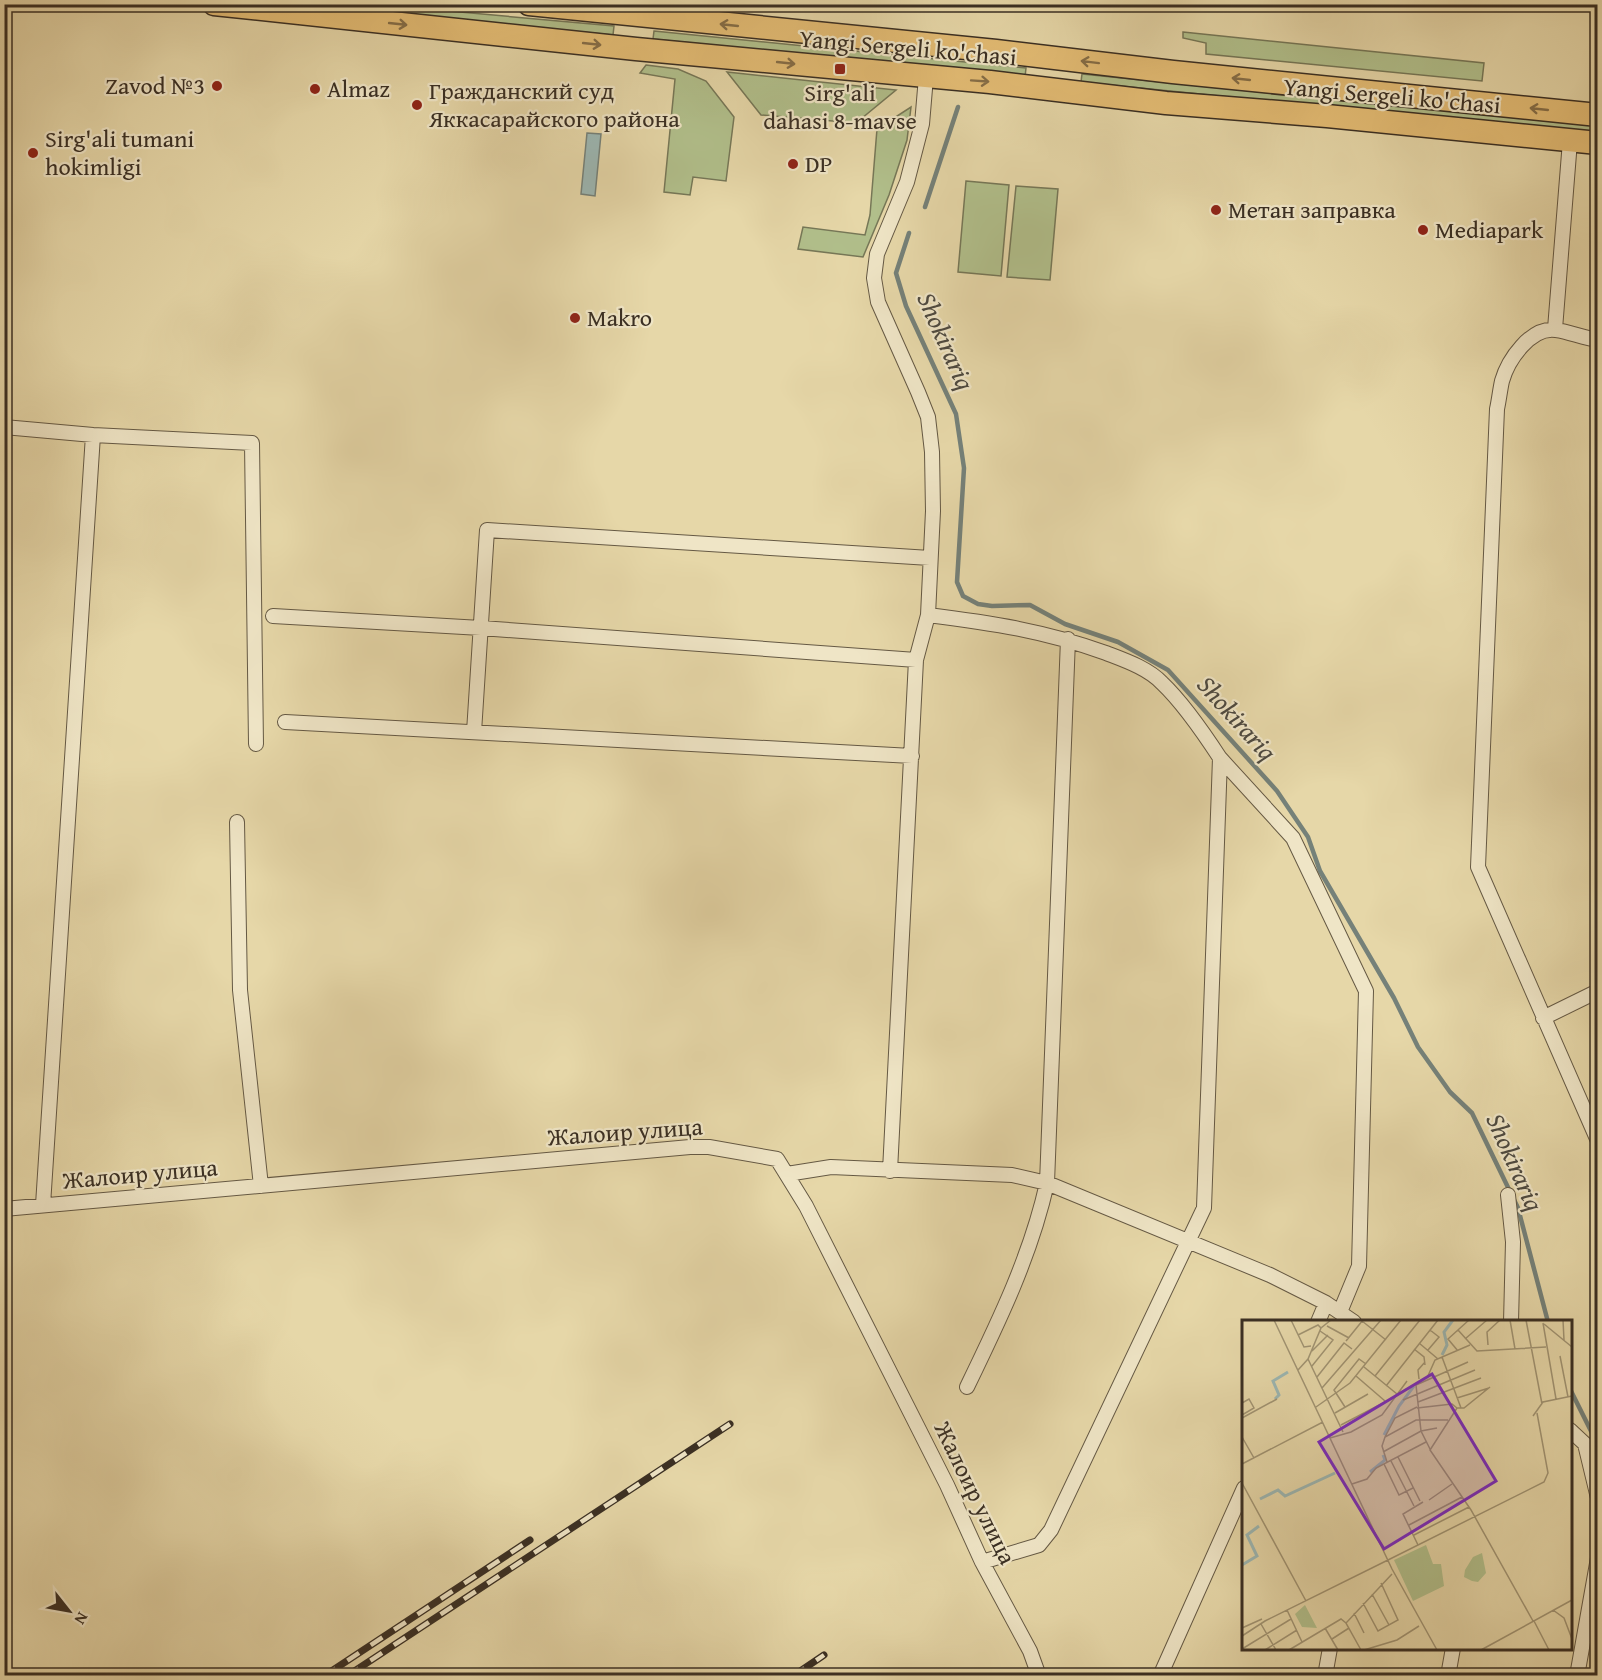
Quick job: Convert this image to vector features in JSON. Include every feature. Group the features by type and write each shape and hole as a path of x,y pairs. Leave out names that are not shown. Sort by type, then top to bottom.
{"main road":[{"name":"Yangi Sergeli ko'chasi","path":"214,4 348,11 636,49 1057,90 1166,103 1327,116 1598,143"},
{"name":"Yangi Sergeli ko'chasi","path":"529,4 1598,115"},
{"path":"636,49 640,16"},
{"path":"1057,90 1058,58"}],"street":[{"path":"890,1171 916,660 928,615 933,511 932,452 928,417 878,302 874,278 877,254 907,182 922,124 926,77"},
{"path":"1555,329 1570,141"},
{"path":"1598,340 1555,329 1539,333 1525,343 1514,356 1503,379 1497,409 1478,867 1598,1141"},
{"path":"4,427 93,435 252,443 256,744"},
{"path":"43,1205 93,435"},
{"path":"474,732 487,530 930,558"},
{"path":"928,615 1005,625 1068,639 1121,659 1161,681 1220,758 1293,838 1366,991 1359,1266 1340,1312"},
{"path":"273,616 481,628 916,660"},
{"path":"967,1387 1015,1286 1040,1212 1047,1183 1068,639"},
{"path":"285,722 912,756"},
{"path":"982,1562 1039,1545 1051,1530 1204,1208 1220,758"},
{"path":"237,822 240,990 261,1186"},
{"path":"1543,1018 1598,991"},
{"name":"Жалоир улица","path":"4,1209 690,1147 709,1147 777,1158 806,1206 947,1485 982,1562 1030,1651 1039,1676"},
{"path":"787,1174 831,1167 1012,1175 1047,1183 1270,1275 1326,1303 1351,1320"},
{"path":"1508,1195 1513,1242 1511,1320"},
{"path":"1319,1320 1326,1303"},
{"path":"1572,1432 1585,1444 1598,1498"},
{"path":"1160,1676 1242,1492"},
{"path":"1577,1676 1594,1603 1598,1558"},
{"path":"1325,1676 1330,1650"},
{"path":"1448,1676 1453,1650"}],"green space":[{"path":"382,5 614,26 613,35 381,12"},
{"path":"654,31 1026,68 1025,77 653,39"},
{"path":"1183,32 1484,63 1482,81 1206,54 1206,43 1183,38"},
{"path":"646,65 678,69 706,81 734,117 726,181 693,177 690,195 664,192 675,79 640,73"},
{"path":"727,72 896,90 856,123 761,115"},
{"path":"1082,74 1597,126 1597,134 1081,82"},
{"path":"911,107 907,140 889,195 863,257 798,249 803,227 865,235 870,215 877,129"},
{"path":"966,181 1009,185 1001,276 958,272"},
{"path":"1016,186 1058,189 1050,280 1007,277"}],"water":[{"path":"587,133 601,134 595,196 581,194"}],"waterway":[{"name":"Shokirariq","path":"925,207 958,107"},
{"name":"Shokirariq","path":"909,233 896,273 906,306 956,414 964,468 957,582 963,596 978,604 992,606 1030,605 1065,624 1118,642 1168,670 1277,791 1308,837 1320,871 1394,998 1418,1047 1450,1092 1472,1113 1518,1208 1547,1320"},
{"name":"Shokirariq","path":"1572,1393 1598,1445"}],"railway":[{"path":"347,1676 730,1424"},
{"path":"324,1676 530,1540"},
{"path":"793,1676 824,1655"}],"place":[{"name":"Sirg'ali dahasi 8-mavse","path":"840,69"},
{"name":"Zavod №3","path":"217,86"},
{"name":"Almaz","path":"315,89"},
{"name":"Гражданский суд Яккасарайского района","path":"417,105"},
{"name":"Sirg'ali tumani hokimligi","path":"33,153"},
{"name":"DP","path":"793,164"},
{"name":"Метан заправка","path":"1216,210"},
{"name":"Mediapark","path":"1423,230"},
{"name":"Makro","path":"575,318"}]}
